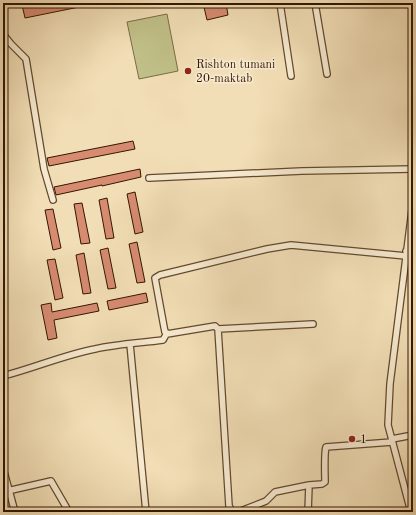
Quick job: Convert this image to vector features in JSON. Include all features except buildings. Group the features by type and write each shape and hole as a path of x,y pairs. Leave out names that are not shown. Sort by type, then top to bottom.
{"street":[{"path":"280,3 291,76"},
{"path":"316,3 327,74"},
{"path":"3,34 26,59 44,169 53,200"},
{"path":"149,178 302,170 413,169"},
{"path":"411,512 388,425 390,384 413,202"},
{"path":"167,333 165,332 155,278 160,275 267,249 291,245 406,254 413,253"},
{"path":"167,333 215,326 218,329 313,324"},
{"path":"218,329 229,506 232,511 236,512 266,501 276,492 309,485 322,484 325,482 324,451 326,447 392,441 413,435 413,426"},
{"path":"3,376 96,348 163,340 167,333"},
{"path":"130,344 146,512"},
{"path":"3,468 6,491 15,512"},
{"path":"6,491 51,481 69,512"},
{"path":"308,512 309,485"}],"shaded area":[{"path":"167,14 178,71 139,79 127,22"}],"place":[{"name":"Rishton tumani 20-maktab","path":"188,71"},
{"name":"1","path":"352,439"}]}
